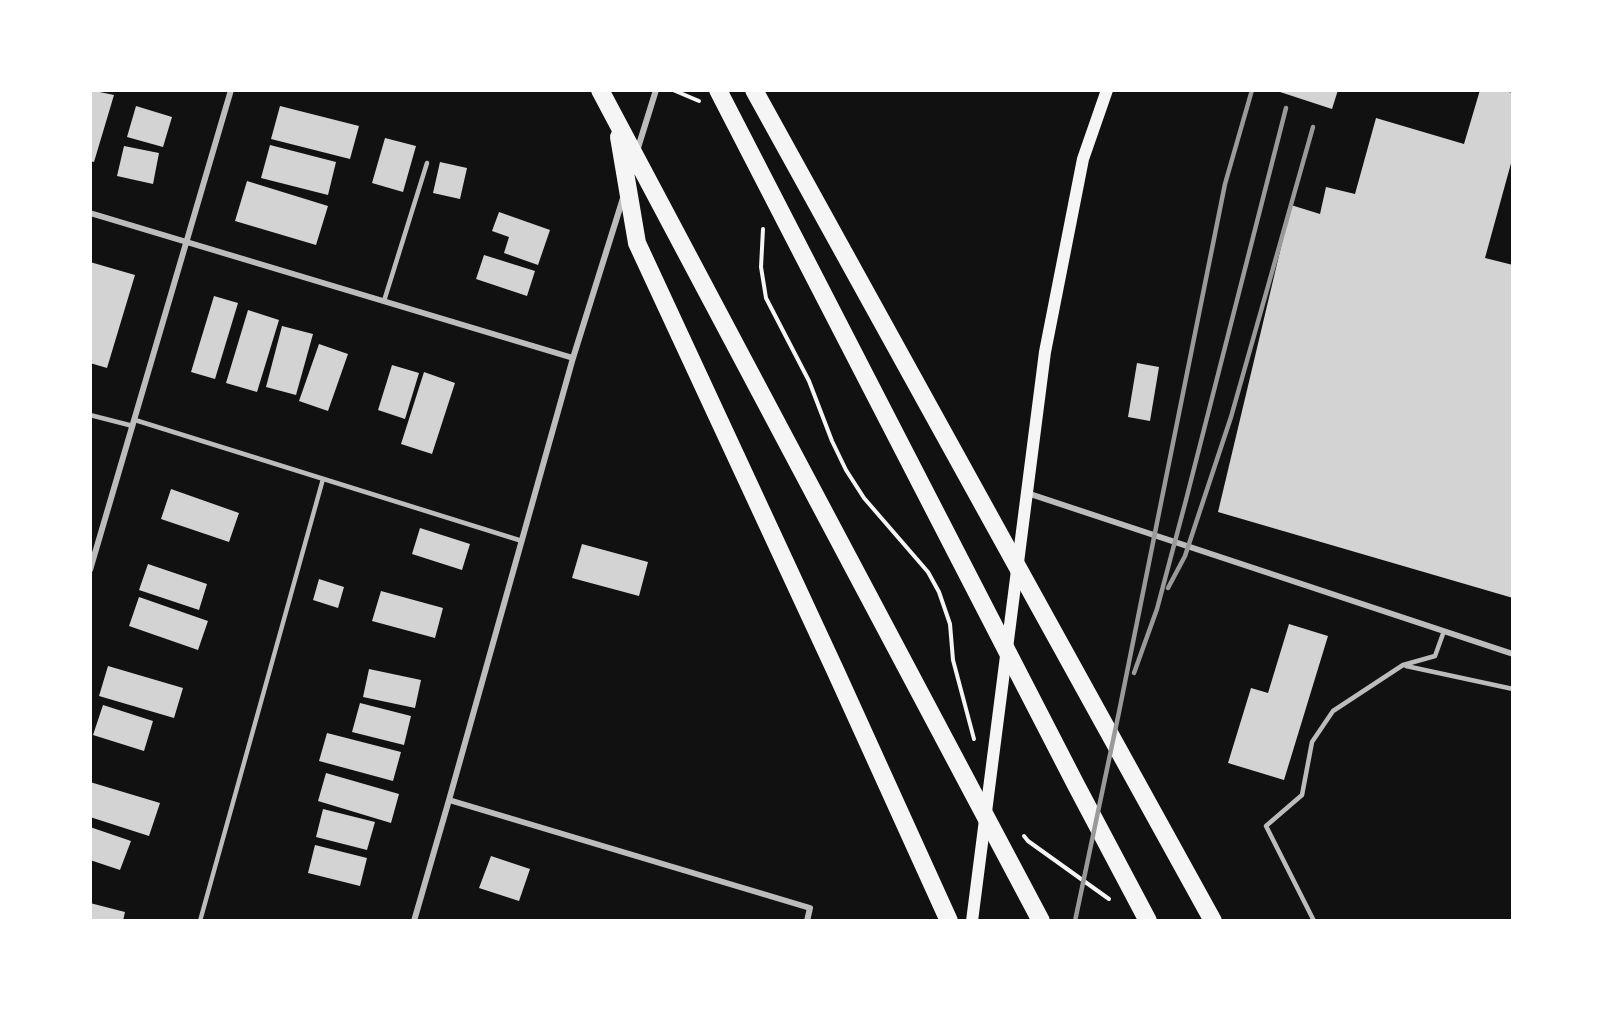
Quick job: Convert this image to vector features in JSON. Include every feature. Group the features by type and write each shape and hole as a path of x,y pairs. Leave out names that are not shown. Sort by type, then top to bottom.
{"highway":[{"path":"600,90 1041,921"},
{"path":"754,90 1213,921"},
{"path":"712,97 1148,921"},
{"path":"616,121 637,243 949,921"}],"main road":[{"path":"972,921 1049,329 1083,159 1107,90"}],"street":[{"path":"90,570 231,90"},
{"path":"414,921 573,358 656,90"},
{"path":"90,213 573,358"},
{"path":"1027,493 1513,654"},
{"path":"449,800 810,908 807,921"}],"lane":[{"path":"384,301 428,163"},
{"path":"90,415 134,423 522,541"},
{"path":"200,921 323,479"},
{"path":"1314,921 1266,826 1302,795 1312,742 1333,711 1403,665 1435,656 1444,631"},
{"path":"1403,665 1513,690"}],"path":[{"path":"672,90 712,97"},
{"path":"763,221 761,267 766,298 809,381 820,414 846,470 864,498 928,572 939,592 950,624 953,660 976,749"},
{"path":"1022,834 1028,841 1115,905"}],"building":[{"path":"90,90 114,95 94,162 90,161"},
{"path":"1280,90 1338,90 1332,109 1280,92"},
{"path":"1480,90 1501,90 1513,93 1513,156 1485,258 1513,265 1513,598 1218,512 1291,205 1320,214 1326,187 1355,194 1376,118 1464,144"},
{"path":"136,106 172,117 163,147 127,137"},
{"path":"280,106 359,126 350,159 271,139"},
{"path":"385,138 416,146 403,192 372,183"},
{"path":"270,145 336,162 328,195 261,178"},
{"path":"124,146 159,153 153,184 117,176"},
{"path":"440,162 467,168 460,199 433,193"},
{"path":"247,181 328,206 316,245 235,221"},
{"path":"499,212 550,230 538,265 504,253 509,237 492,231"},
{"path":"484,255 535,271 527,296 476,279"},
{"path":"90,262 135,275 107,368 90,363"},
{"path":"214,296 238,303 215,379 191,372"},
{"path":"248,310 279,320 257,392 226,383"},
{"path":"282,326 313,334 296,395 266,387"},
{"path":"319,344 348,354 328,411 299,401"},
{"path":"1137,363 1159,367 1150,421 1128,417"},
{"path":"392,365 419,373 405,419 378,410"},
{"path":"424,372 455,383 432,454 401,444"},
{"path":"171,489 239,513 229,542 161,519"},
{"path":"420,528 470,544 462,570 412,554"},
{"path":"582,544 648,562 639,596 572,578"},
{"path":"148,564 207,584 199,610 139,590"},
{"path":"319,579 344,587 338,608 313,600"},
{"path":"381,591 443,608 435,638 372,621"},
{"path":"139,597 208,621 198,650 129,626"},
{"path":"1289,624 1328,636 1284,780 1228,763 1251,688 1268,693"},
{"path":"108,666 183,688 174,718 99,696"},
{"path":"369,669 421,680 415,708 363,697"},
{"path":"360,703 411,716 404,745 352,732"},
{"path":"103,705 153,721 144,751 93,735"},
{"path":"327,733 401,752 393,781 319,761"},
{"path":"326,773 399,794 391,823 318,801"},
{"path":"90,782 160,803 149,836 90,817"},
{"path":"323,809 375,822 367,850 316,837"},
{"path":"90,827 131,841 120,870 90,860"},
{"path":"315,845 367,858 360,886 308,873"},
{"path":"491,856 530,869 519,901 479,888"},
{"path":"90,903 125,912 123,921 90,921"}],"railway":[{"path":"1075,921 1225,184 1252,90"},
{"path":"1134,673 1157,609 1286,108"},
{"path":"1168,588 1185,556 1231,417 1313,127"}]}
